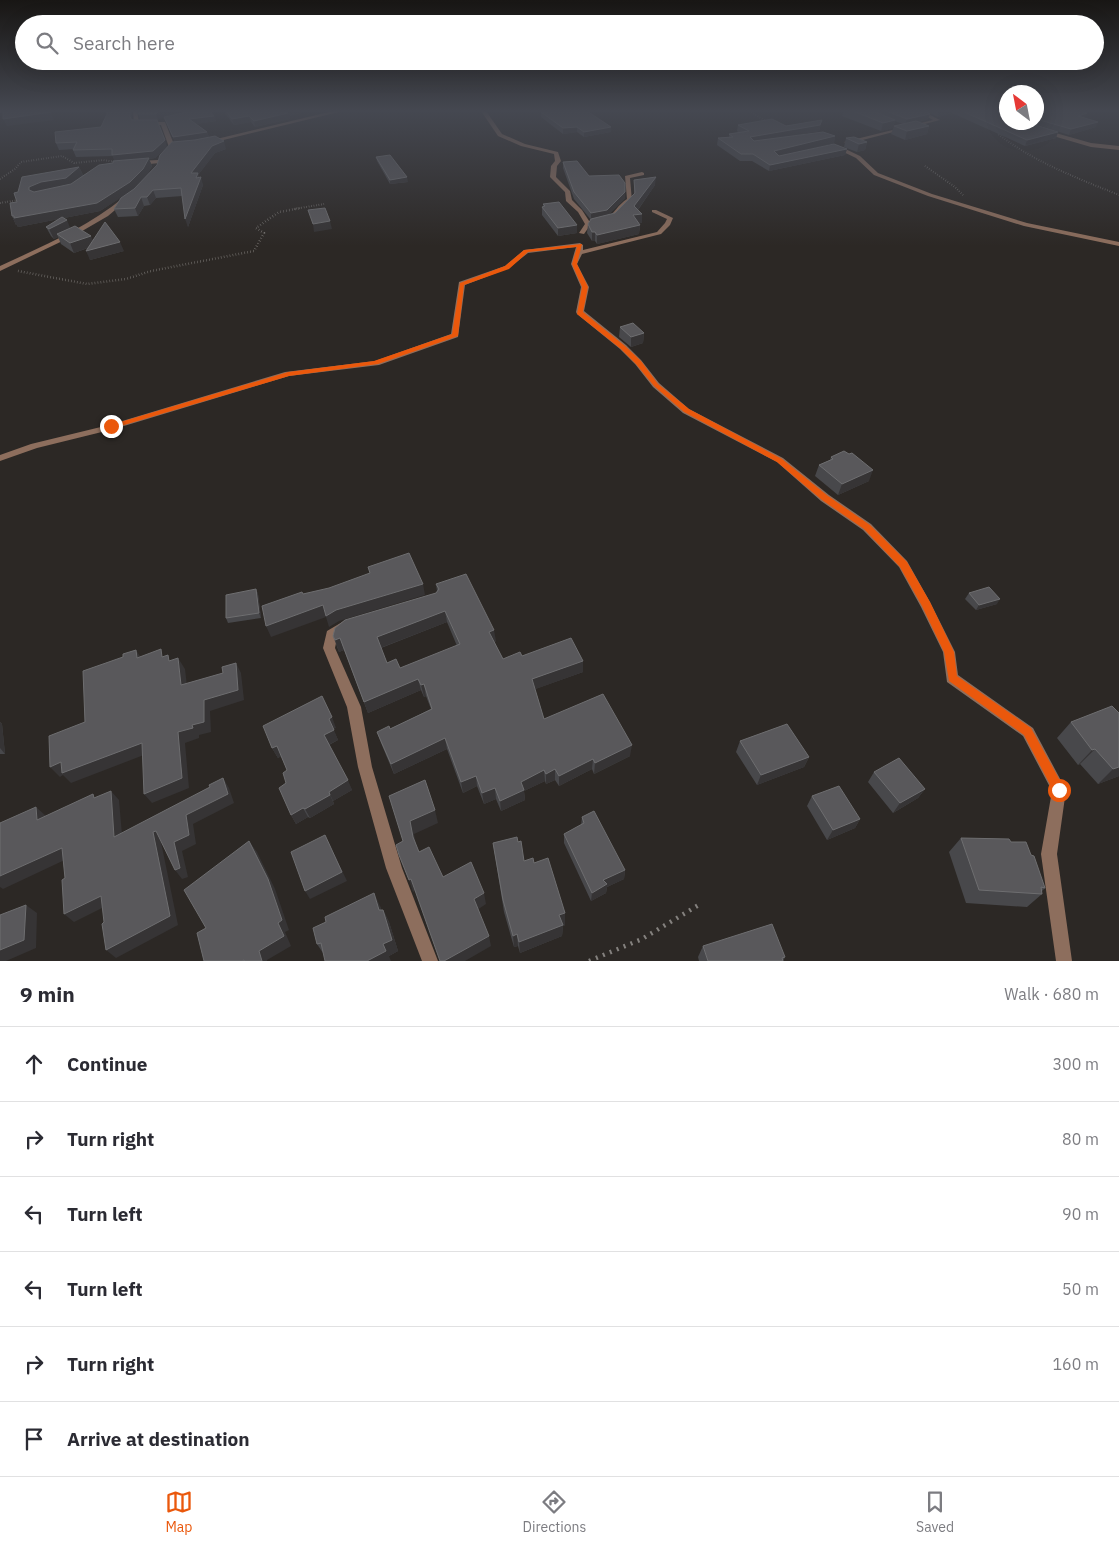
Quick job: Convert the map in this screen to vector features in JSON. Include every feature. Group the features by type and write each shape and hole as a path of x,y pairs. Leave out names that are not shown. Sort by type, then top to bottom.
{"street":[{"path":"156,171 158,162 164,156"},
{"path":"557,156 558,161 554,166 553,177 568,192 569,201 580,210 588,224"},
{"path":"856,156 870,170 890,180 930,195 1026,225 1119,244"},
{"path":"124,164 158,162"},
{"path":"607,221 615,216 620,206 630,200 627,177 642,174"},
{"path":"0,270 75,233 106,215 134,195"},
{"path":"578,253 658,233 668,224 670,218 654,211"},
{"path":"582,232 588,224 597,222"},
{"path":"0,458 34,446 120,424 288,374 376,363 455,335 462,284 507,267 526,251 580,245 574,264 585,287 580,312 638,362 656,385 686,411 780,460 825,498 867,527 904,564 949,652 952,678 1028,732 1059,790 1049,854 1064,961"},
{"path":"353,624 344,626 331,635 329,648 354,707 365,767 394,868 430,961"}],"path":[{"path":"0,179 15,169 21,162 62,156 74,163 103,160 124,164"},
{"path":"1035,156 1071,175 1119,195"},
{"path":"925,166 955,187 965,199 983,210"},
{"path":"0,202 19,200"},
{"path":"9,271 87,284 126,279 150,271 254,251 264,233 256,228 279,212 324,204"},
{"path":"590,961 642,939 702,903"}],"building":[{"path":"160,156 204,156 191,173 198,173 196,178 201,177 185,219 181,188 153,190 147,197 141,197 135,208 114,209 121,198 134,189 157,165"},
{"path":"391,156 407,177 390,180 376,157"},
{"path":"756,156 814,156 770,165"},
{"path":"149,158 143,169 130,182 97,203 14,218 12,216 10,203 17,202 14,193 18,192 22,177 79,167 66,178 41,182 29,187 29,190 34,192 71,184 99,165 113,163 113,161"},
{"path":"577,161 589,176 619,175 625,183 625,192 607,210 591,213 574,192 563,162"},
{"path":"656,177 634,206 642,214 633,215 640,225 597,235 595,232 592,232 588,224 591,219 615,213 635,193 634,180"},
{"path":"559,202 577,225 558,228 542,207 545,206 543,204"},
{"path":"325,208 330,221 313,224 308,210"},
{"path":"62,217 67,220 49,229 46,227"},
{"path":"105,222 120,242 86,251"},
{"path":"75,226 91,236 70,243 57,234"},
{"path":"633,323 644,333 631,337 620,327"},
{"path":"844,451 849,454 852,453 873,470 842,484 819,465 833,459 831,457"},
{"path":"409,553 423,584 336,610 326,616 323,605 266,626 262,606 302,592 303,594 329,588 370,573 368,567"},
{"path":"466,574 494,630 489,632 503,659 520,652 522,656 571,638 583,661 532,679 544,719 603,694 632,745 595,763 593,759 559,776 555,769 546,774 544,770 521,782 524,790 500,801 495,788 482,793 476,776 461,782 445,738 391,764 377,732 389,726 390,729 432,709 424,684 421,685 418,679 364,702 340,638 335,640 333,636 335,628 345,620 436,593 439,589 436,584","holes":["445,611 460,644 400,668 396,659 387,663 377,637"]},
{"path":"989,587 1000,599 979,605 969,593"},
{"path":"256,589 259,613 226,618 226,595"},
{"path":"161,649 162,657 168,655 169,661 178,658 181,685 223,673 222,667 236,663 238,690 204,700 204,722 192,725 193,728 178,732 182,778 144,794 142,743 62,773 61,762 50,767 49,736 85,722 83,671 123,657 123,654 136,650 137,658"},
{"path":"322,696 332,717 329,719 334,730 324,735 348,780 329,792 330,795 291,815 279,788 286,783 283,773 287,770 277,746 272,748 263,726"},
{"path":"1112,706 1119,713 1119,767 1113,769 1095,749 1092,750 1071,722"},
{"path":"787,724 809,757 761,775 740,741"},
{"path":"899,758 925,789 900,803 874,772"},
{"path":"223,778 228,794 186,815 189,835 174,842 180,868 175,870 156,831 153,832 170,916 106,950 102,924 104,922 101,896 64,914 62,880 65,878 62,848 0,876 0,823 36,807 37,820 93,794 94,798 111,791 114,837 210,787 209,785"},
{"path":"425,780 435,810 410,821 413,837 419,852 429,847 443,877 471,862 484,893 474,899 489,936 444,961 440,961 411,879 409,880 399,855 396,845 403,841 389,796"},
{"path":"839,786 860,819 833,830 812,796"},
{"path":"594,811 625,870 603,880 607,884 592,893 564,834 584,823 582,817"},
{"path":"325,835 342,872 305,891 291,852"},
{"path":"517,837 518,842 521,841 524,861 533,858 534,863 548,858 565,913 559,915 563,925 519,942 517,934 513,936 503,900 493,843"},
{"path":"961,838 1009,839 1011,842 1026,842 1031,855 1034,856 1045,888 1041,887 1042,894 979,890"},
{"path":"249,841 268,879 282,920 278,923 284,936 259,951 262,961 204,961 197,933 206,928 184,890"},
{"path":"374,893 379,910 383,910 392,940 383,944 386,951 367,961 325,961 321,943 317,944 313,928 326,922 325,917"},
{"path":"26,905 24,940 0,950 0,915"},
{"path":"772,924 785,957 782,958 783,961 708,961 703,946"}],"route":[{"path":"111,426 288,374 376,363 455,335 462,284 507,267 526,251 580,245 574,264 585,287 580,312 638,362 656,385 686,411 780,460 825,498 867,527 904,564 949,652 952,678 1028,732 1059,790"}]}
